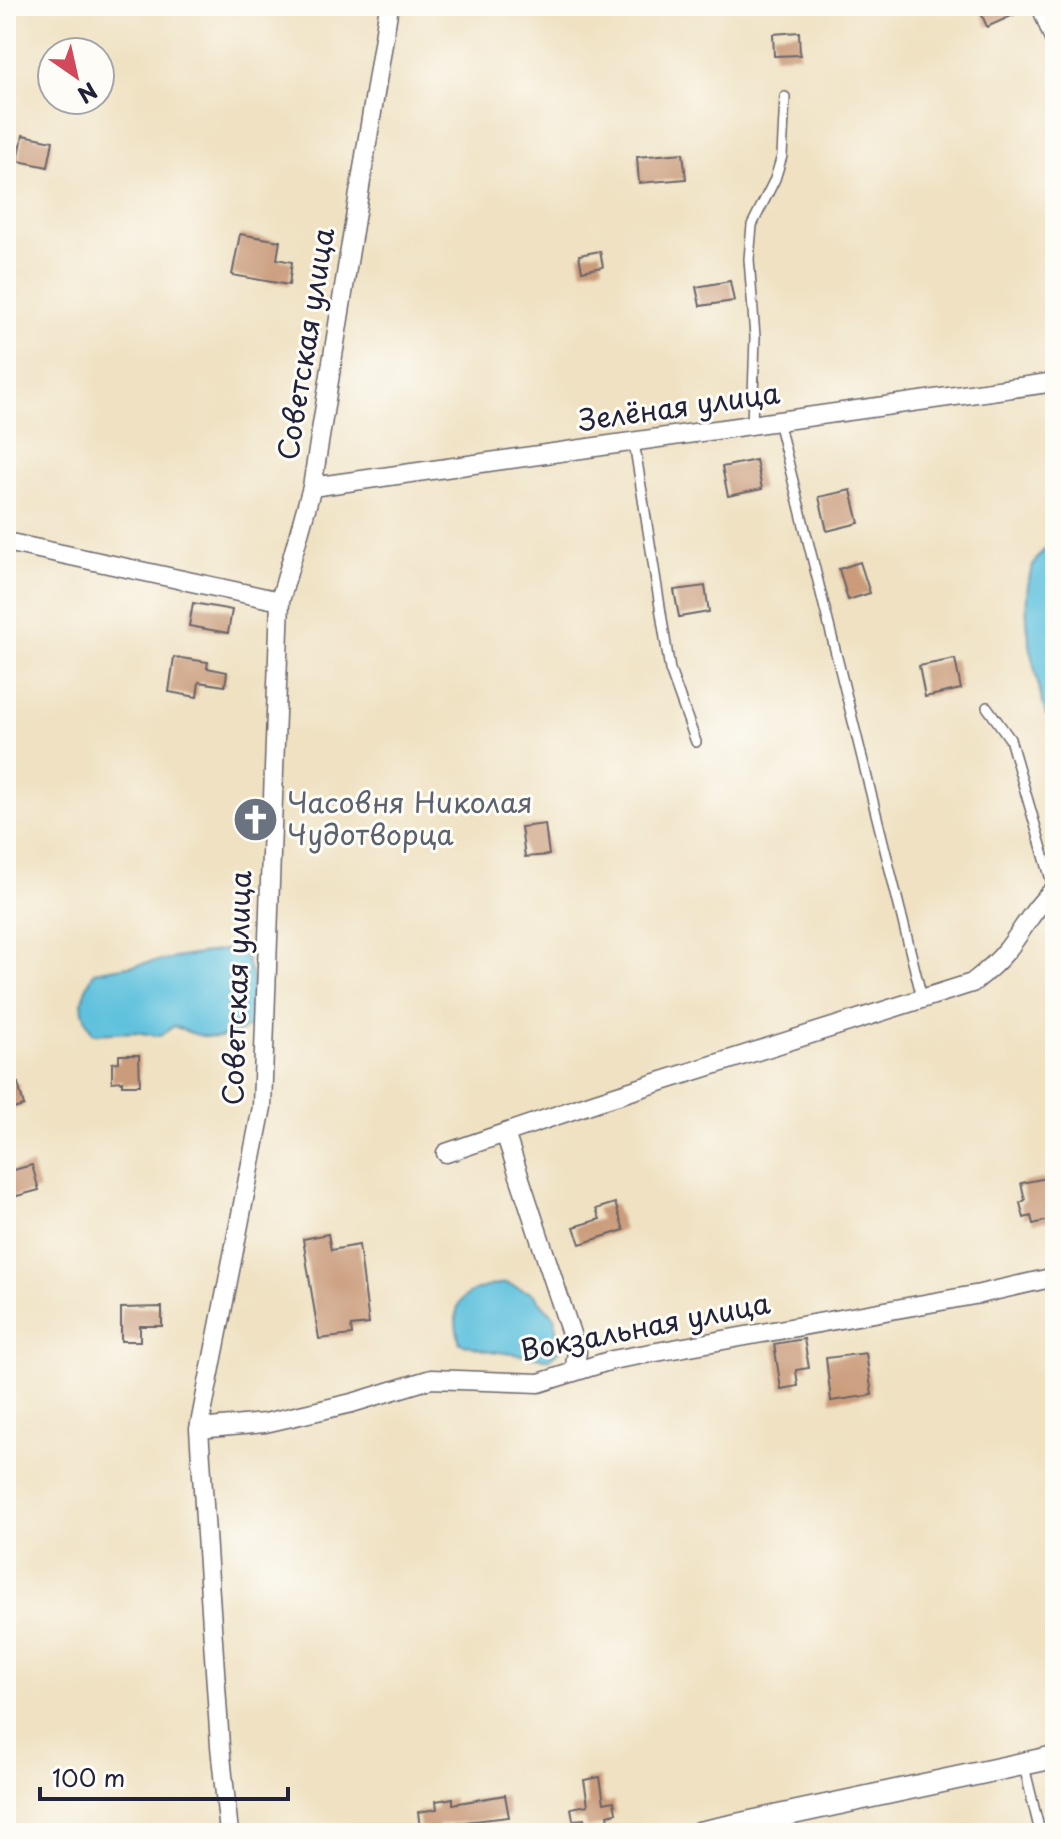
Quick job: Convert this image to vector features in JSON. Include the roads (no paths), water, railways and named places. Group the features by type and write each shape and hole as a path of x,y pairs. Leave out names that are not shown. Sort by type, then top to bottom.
{"street":[{"name":"Советская улица","path":"229,1833 199,1429 262,1107 280,601 312,487 389,6"},
{"path":"1041,6 1055,42"},
{"name":"Зелёная улица","path":"312,487 1055,382"},
{"path":"6,542 280,601"},
{"path":"446,1153 972,983 1009,948 1036,908 1054,889"},
{"path":"505,1133 577,1352 574,1372"},
{"name":"Вокзальная улица","path":"199,1429 265,1423 352,1403 431,1379 539,1383 612,1360 980,1294 1055,1277"},
{"path":"699,1833 1055,1757"}],"lane":[{"path":"752,425 755,337 749,259 752,225 775,179 782,156 785,97"},
{"path":"778,421 922,998"},
{"path":"634,442 670,670 696,742"},
{"path":"987,707 1010,739 1054,889"},
{"path":"1024,1763 1040,1832"}],"water":[{"path":"1055,543 1055,718 1046,715 1036,674 1027,622 1027,596 1031,573 1040,555"},
{"path":"243,949 252,977 255,1024 243,1030 214,1037 196,1035 174,1026 160,1036 135,1032 93,1034 88,1025 82,1003 94,972"},
{"path":"505,1283 532,1293 554,1316 560,1350 549,1359 484,1350 460,1343 456,1316 463,1299 479,1289"}],"place":[{"name":"Часовня Николая Чудотворца","path":"256,819"}]}
